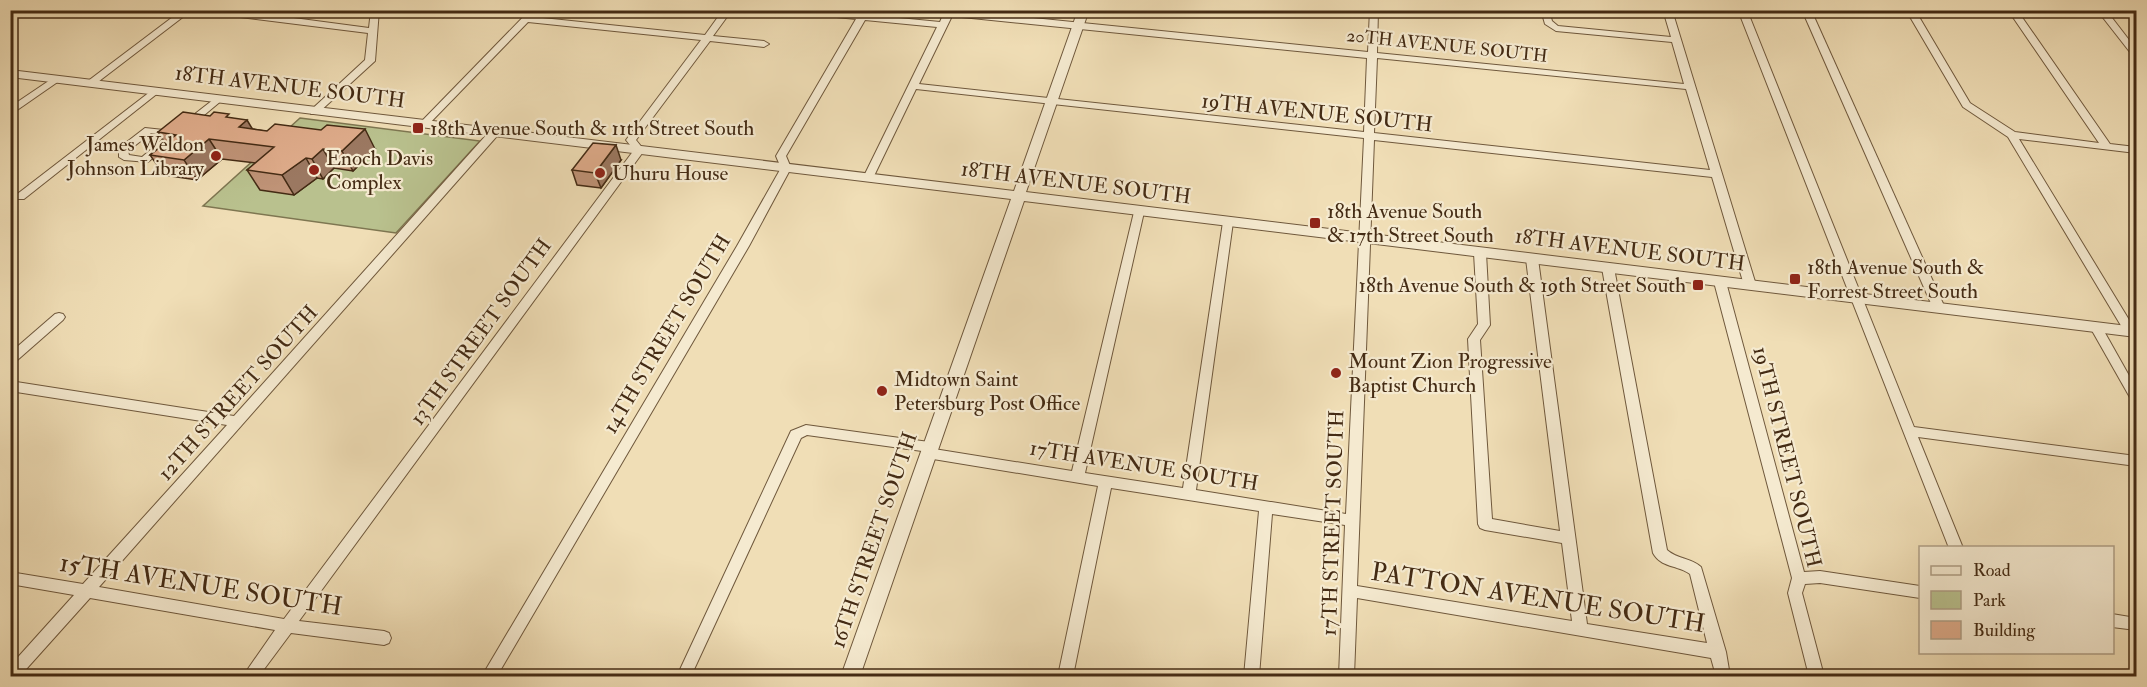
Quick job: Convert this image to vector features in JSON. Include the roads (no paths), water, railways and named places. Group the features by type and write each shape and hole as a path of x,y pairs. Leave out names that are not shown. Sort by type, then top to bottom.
{"street":[{"path":"91,83 188,10"},
{"path":"208,10 373,31"},
{"path":"314,112 370,61 375,10"},
{"path":"423,126 535,10"},
{"path":"639,150 631,140 728,10"},
{"path":"797,10 864,14 941,25"},
{"name":"16TH STREET SOUTH","path":"850,676 1084,10"},
{"name":"17TH STREET SOUTH","path":"1346,676 1364,239 1371,136 1374,10"},
{"path":"1545,10 1548,22 1556,28 1676,40"},
{"path":"1667,10 1750,285"},
{"path":"1742,10 1859,299 1955,546"},
{"path":"1806,10 1939,308"},
{"path":"1910,10 1966,105 2012,135 2133,332"},
{"path":"2012,10 2106,145"},
{"path":"2101,10 2136,54"},
{"path":"868,178 941,25 950,12"},
{"name":"20TH AVENUE SOUTH","path":"950,12 1690,87"},
{"name":"14TH STREET SOUTH","path":"489,676 743,246 786,168 781,156 864,14"},
{"path":"527,19 764,44"},
{"name":"18TH AVENUE SOUTH","path":"10,74 2133,332"},
{"path":"10,112 56,79"},
{"name":"19TH AVENUE SOUTH","path":"913,86 1716,174"},
{"path":"20,197 154,91"},
{"path":"175,134 149,130 123,150 124,157 144,160 218,99"},
{"name":"12TH STREET SOUTH","path":"11,676 493,134"},
{"path":"2012,135 2136,150"},
{"name":"13TH STREET SOUTH","path":"250,676 639,150"},
{"path":"1077,477 1139,212"},
{"path":"1189,494 1228,222"},
{"path":"1480,253 1484,325 1474,339 1485,524 1567,538"},
{"path":"1532,259 1580,629"},
{"path":"1608,268 1660,553 1666,559 1693,567 1696,571 1723,676"},
{"name":"19TH STREET SOUTH","path":"1720,282 1799,578 1795,592 1818,676"},
{"path":"10,360 59,317"},
{"path":"2096,327 2136,398"},
{"path":"10,386 239,422"},
{"name":"17TH AVENUE SOUTH","path":"684,676 794,438 798,432 806,430 1077,477 1354,521"},
{"path":"1910,431 2136,461"},
{"path":"1065,676 1106,481"},
{"path":"1251,676 1266,507"},
{"path":"1799,578 1821,577 1919,592"},
{"name":"15TH AVENUE SOUTH","path":"10,578 288,626 384,638"},
{"name":"PATTON AVENUE SOUTH","path":"1350,591 1718,652"},
{"path":"2114,620 2136,624"}],"place":[{"name":"18th Avenue South & 11th Street South","path":"418,128"},
{"name":"James Weldon Johnson Library","path":"216,156"},
{"name":"Enoch Davis Complex","path":"314,170"},
{"name":"Uhuru House","path":"600,173"},
{"name":"18th Avenue South & 17th Street South","path":"1315,223"},
{"name":"18th Avenue South & Forrest Street South","path":"1795,279"},
{"name":"18th Avenue South & 19th Street South","path":"1698,285"},
{"name":"Mount Zion Progressive Baptist Church","path":"1336,373"},
{"name":"Midtown Saint Petersburg Post Office","path":"882,391"}]}
